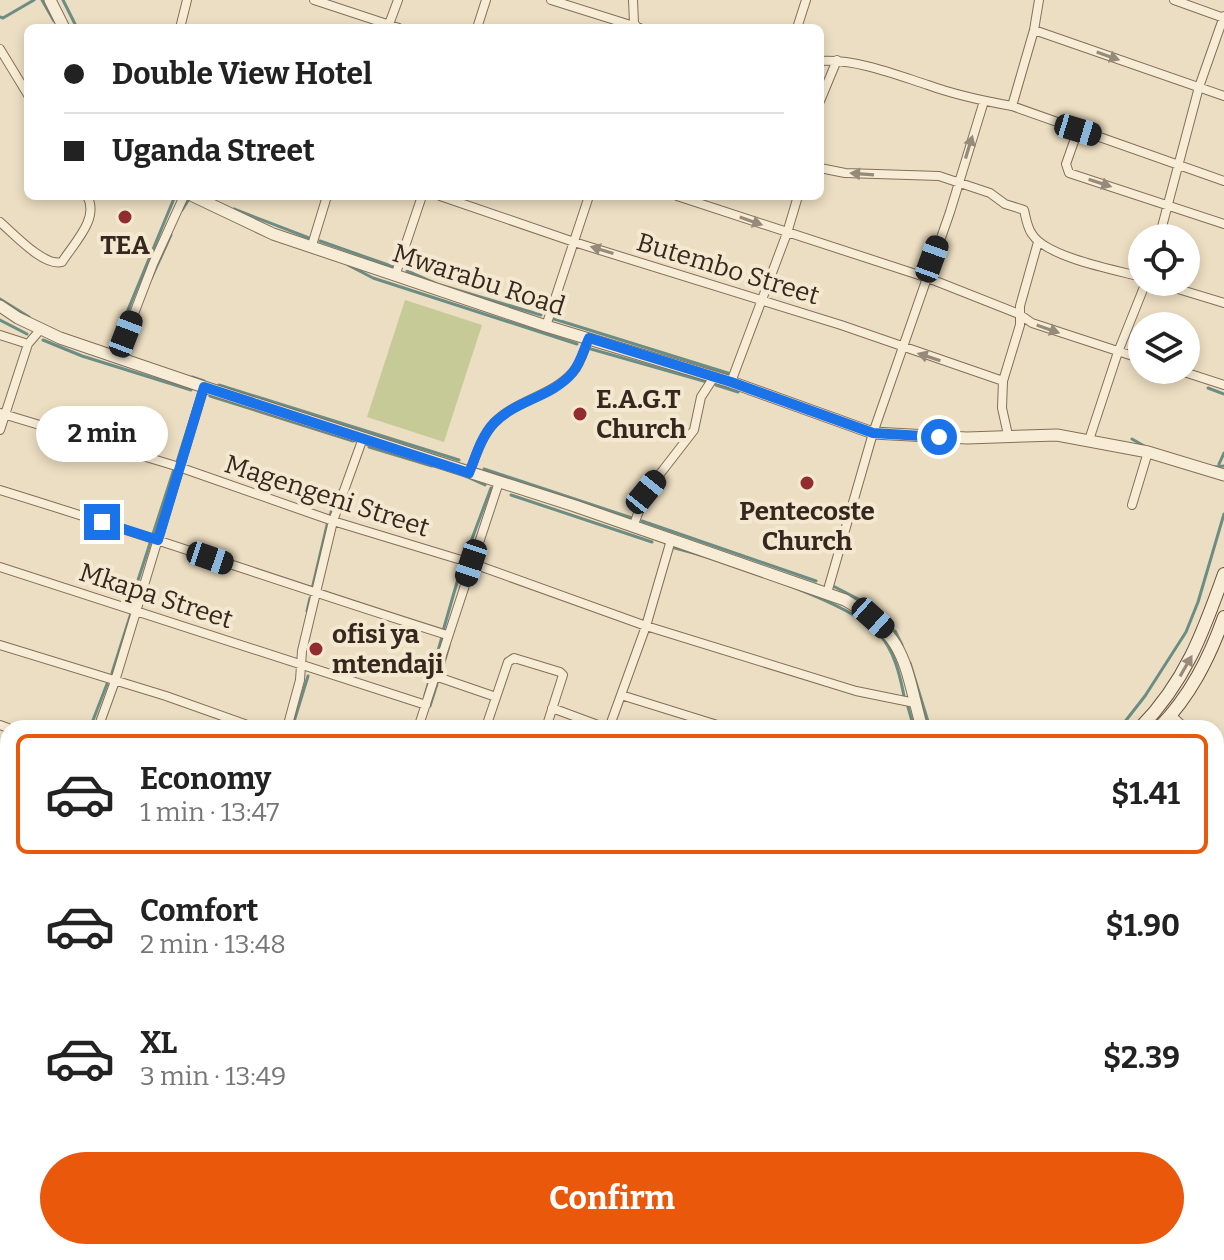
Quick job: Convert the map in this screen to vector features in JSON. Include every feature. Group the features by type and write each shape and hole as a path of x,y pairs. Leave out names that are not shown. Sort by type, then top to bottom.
{"main road":[{"path":"1147,720 1171,693 1191,658 1224,574"},
{"path":"1166,720 1198,677 1224,617"}],"street":[{"path":"50,0 62,24"},
{"path":"181,24 187,0"},
{"path":"314,0 383,24"},
{"path":"390,24 398,0"},
{"path":"478,24 486,0"},
{"path":"551,0 626,24"},
{"path":"633,0 635,24"},
{"path":"798,24 806,0"},
{"path":"1012,106 1034,30 1039,0"},
{"path":"1163,224 1199,87 1224,17 1174,0"},
{"path":"1034,30 1224,96"},
{"path":"0,49 24,88"},
{"path":"824,61 837,60 905,76 984,101 1012,106 1224,181"},
{"path":"824,92 837,60"},
{"path":"827,593 873,433 928,278 984,101"},
{"path":"1078,130 1066,164 1068,171 1224,224"},
{"path":"824,168 888,176 939,176 959,182 1024,210 1031,233 1038,242 1071,257 1128,273"},
{"path":"0,222 46,261 57,264 62,262 90,218 92,208 89,200"},
{"path":"117,358 153,264 182,200"},
{"name":"Mwarabu Road","path":"201,200 273,234 546,326 731,382 873,433 910,437 1057,435 1148,452 1224,475"},
{"path":"312,245 326,200"},
{"path":"395,276 421,200"},
{"name":"Butembo Street","path":"452,200 1003,381"},
{"path":"546,326 588,200"},
{"path":"689,200 928,278 1019,314 1032,323 1128,355"},
{"path":"731,382 797,200"},
{"path":"1008,435 1002,408 1003,381 1020,325 1019,314 1038,242"},
{"path":"1089,440 1140,296"},
{"path":"1200,296 1224,303"},
{"path":"0,306 40,330 117,358 827,593 860,609 887,631 900,650 908,670 920,720"},
{"path":"0,430 28,344 40,330"},
{"path":"0,335 28,344"},
{"path":"469,473 482,440 493,425 505,414 564,380 579,363 589,338"},
{"path":"633,527 646,492 694,430 701,397 714,377"},
{"path":"1200,377 1224,385"},
{"path":"101,720 204,387"},
{"name":"Magengeni Street","path":"3,414 471,563 646,626 856,691 915,703"},
{"path":"289,720 333,521 363,438"},
{"path":"1132,505 1148,452"},
{"path":"421,720 499,482"},
{"path":"0,490 447,635"},
{"path":"610,720 646,626 671,540"},
{"name":"Mkapa Street","path":"0,567 426,705"},
{"path":"0,645 232,720"},
{"path":"489,720 508,662 516,658 563,675 548,720"},
{"path":"435,676 496,697"},
{"path":"621,695 701,720"},
{"path":"552,708 585,720"},
{"path":"1171,715 1176,720"}],"green space":[{"path":"405,300 482,325 444,442 367,417"}],"waterway":[{"path":"0,17 34,0"},
{"path":"42,0 54,21"},
{"path":"63,0 75,24"},
{"path":"111,351 173,200"},
{"path":"182,210 188,200"},
{"path":"234,209 309,238"},
{"path":"151,279 171,235"},
{"path":"320,241 394,267"},
{"path":"348,265 373,278 577,344"},
{"path":"407,271 437,284 541,315"},
{"path":"0,299 29,317"},
{"path":"554,319 731,374"},
{"path":"0,320 27,334"},
{"path":"43,340 82,356 191,390"},
{"path":"591,349 707,382"},
{"path":"192,377 204,381"},
{"path":"219,385 459,460"},
{"path":"716,385 738,392"},
{"path":"1208,388 1224,394"},
{"path":"210,396 353,441"},
{"path":"177,462 195,405"},
{"path":"1132,439 1146,447"},
{"path":"369,447 432,466"},
{"path":"1219,464 1224,453"},
{"path":"1214,467 1224,466"},
{"path":"112,673 132,610 130,605 174,469"},
{"path":"484,469 632,518"},
{"path":"463,475 485,485"},
{"path":"464,560 491,488"},
{"path":"329,518 339,491"},
{"path":"511,495 652,542"},
{"path":"1126,720 1186,632 1224,514"},
{"path":"642,521 816,581"},
{"path":"312,589 327,525"},
{"path":"671,547 813,595 864,622 889,647 904,696"},
{"path":"443,631 462,565"},
{"path":"833,586 866,603 889,622"},
{"path":"307,611 310,598"},
{"path":"895,631 902,645"},
{"path":"425,695 442,637"},
{"path":"441,673 449,646"},
{"path":"910,663 928,720"},
{"path":"294,720 308,676"},
{"path":"93,720 107,684"},
{"path":"430,706 437,684"},
{"path":"908,707 912,720"}],"place":[{"name":"TEA","path":"125,217"},
{"name":"E.A.G.T Church","path":"580,414"},
{"name":"Pentecoste Church","path":"807,483"},
{"name":"ofisi ya mtendaji","path":"316,649"}],"route":[{"path":"102,522 158,540 204,387 469,473 482,440 493,425 505,414 554,387 573,372 589,338 731,382 873,433 939,437"}]}
